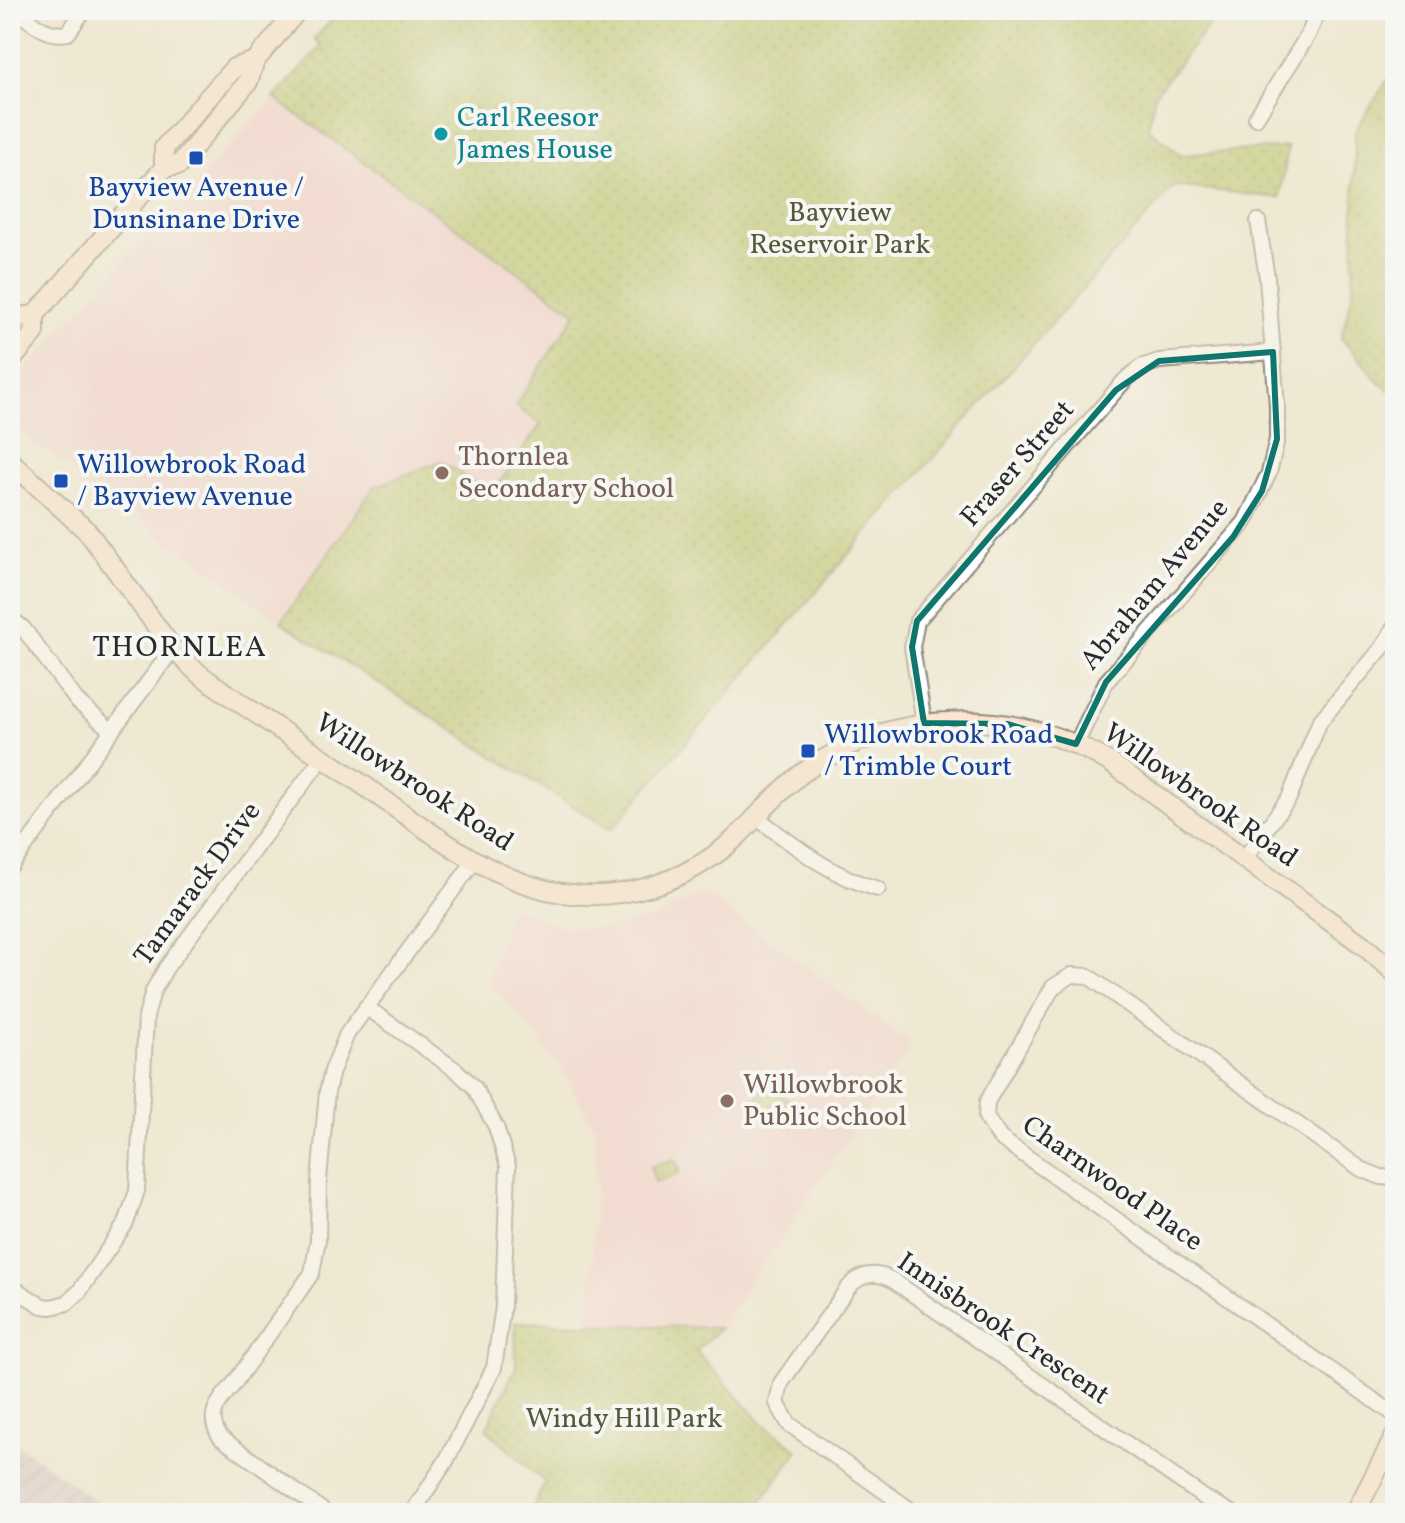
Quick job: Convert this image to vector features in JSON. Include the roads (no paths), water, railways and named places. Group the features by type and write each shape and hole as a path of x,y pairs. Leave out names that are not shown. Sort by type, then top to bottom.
{"street":[{"path":"15,10 48,33 59,35 68,33 84,10"},
{"path":"10,362 35,332 35,315 164,168 179,165 248,82 255,61 298,10"},
{"path":"1256,118 1308,35 1319,10"},
{"name":"Abraham Avenue","path":"1076,744 1106,682 1233,537 1258,499 1269,473 1277,439 1277,406 1267,278 1258,221"},
{"path":"10,326 18,317 35,315"},
{"name":"Fraser Street","path":"924,723 912,647 917,621 1125,380 1141,367 1159,361 1273,352"},
{"name":"Willowbrook Road","path":"10,461 88,532 173,649 211,683 475,860 512,880 543,890 587,895 624,893 656,885 690,870 730,842 803,773 840,750 880,733 924,723 968,720 1007,724 1042,731 1076,744 1111,763 1363,945 1395,973"},
{"path":"10,618 23,628 77,701 112,731"},
{"path":"1244,859 1291,794 1320,721 1383,647 1395,626"},
{"path":"10,867 173,649"},
{"name":"Tamarack Drive","path":"10,1286 42,1306 67,1303 79,1292 126,1223 137,1191 146,1017 153,991 183,944 322,758"},
{"path":"756,817 814,861 846,878 878,889"},
{"path":"326,1513 221,1438 213,1423 213,1413 312,1273 318,1240 319,1180 327,1092 347,1034 475,860"},
{"name":"Charnwood Place","path":"1395,1178 1381,1177 1361,1169 1088,976 1072,975 1053,987 987,1102 986,1117 1000,1138 1395,1415"},
{"path":"366,1007 456,1070 474,1087 496,1127 508,1166 503,1306 494,1368 446,1461 412,1513"},
{"name":"Innisbrook Crescent","path":"915,1513 789,1424 777,1403 781,1383 848,1288 857,1279 869,1274 882,1275 894,1281 1206,1499 1232,1513"},
{"path":"1355,1513 1395,1436"}],"place":[{"name":"Carl Reesor James House","path":"441,134"},
{"name":"Bayview Avenue / Dunsinane Drive","path":"196,158"},
{"name":"Thornlea Secondary School","path":"442,473"},
{"name":"Willowbrook Road / Bayview Avenue","path":"61,481"},
{"name":"Willowbrook Road / Trimble Court","path":"808,751"},
{"name":"Willowbrook Public School","path":"727,1101"}],"district":[{"name":"THORNLEA","path":"180,648"}],"park label":[{"name":"Bayview Reservoir Park","path":"840,229"},
{"name":"Windy Hill Park","path":"624,1419"}]}
